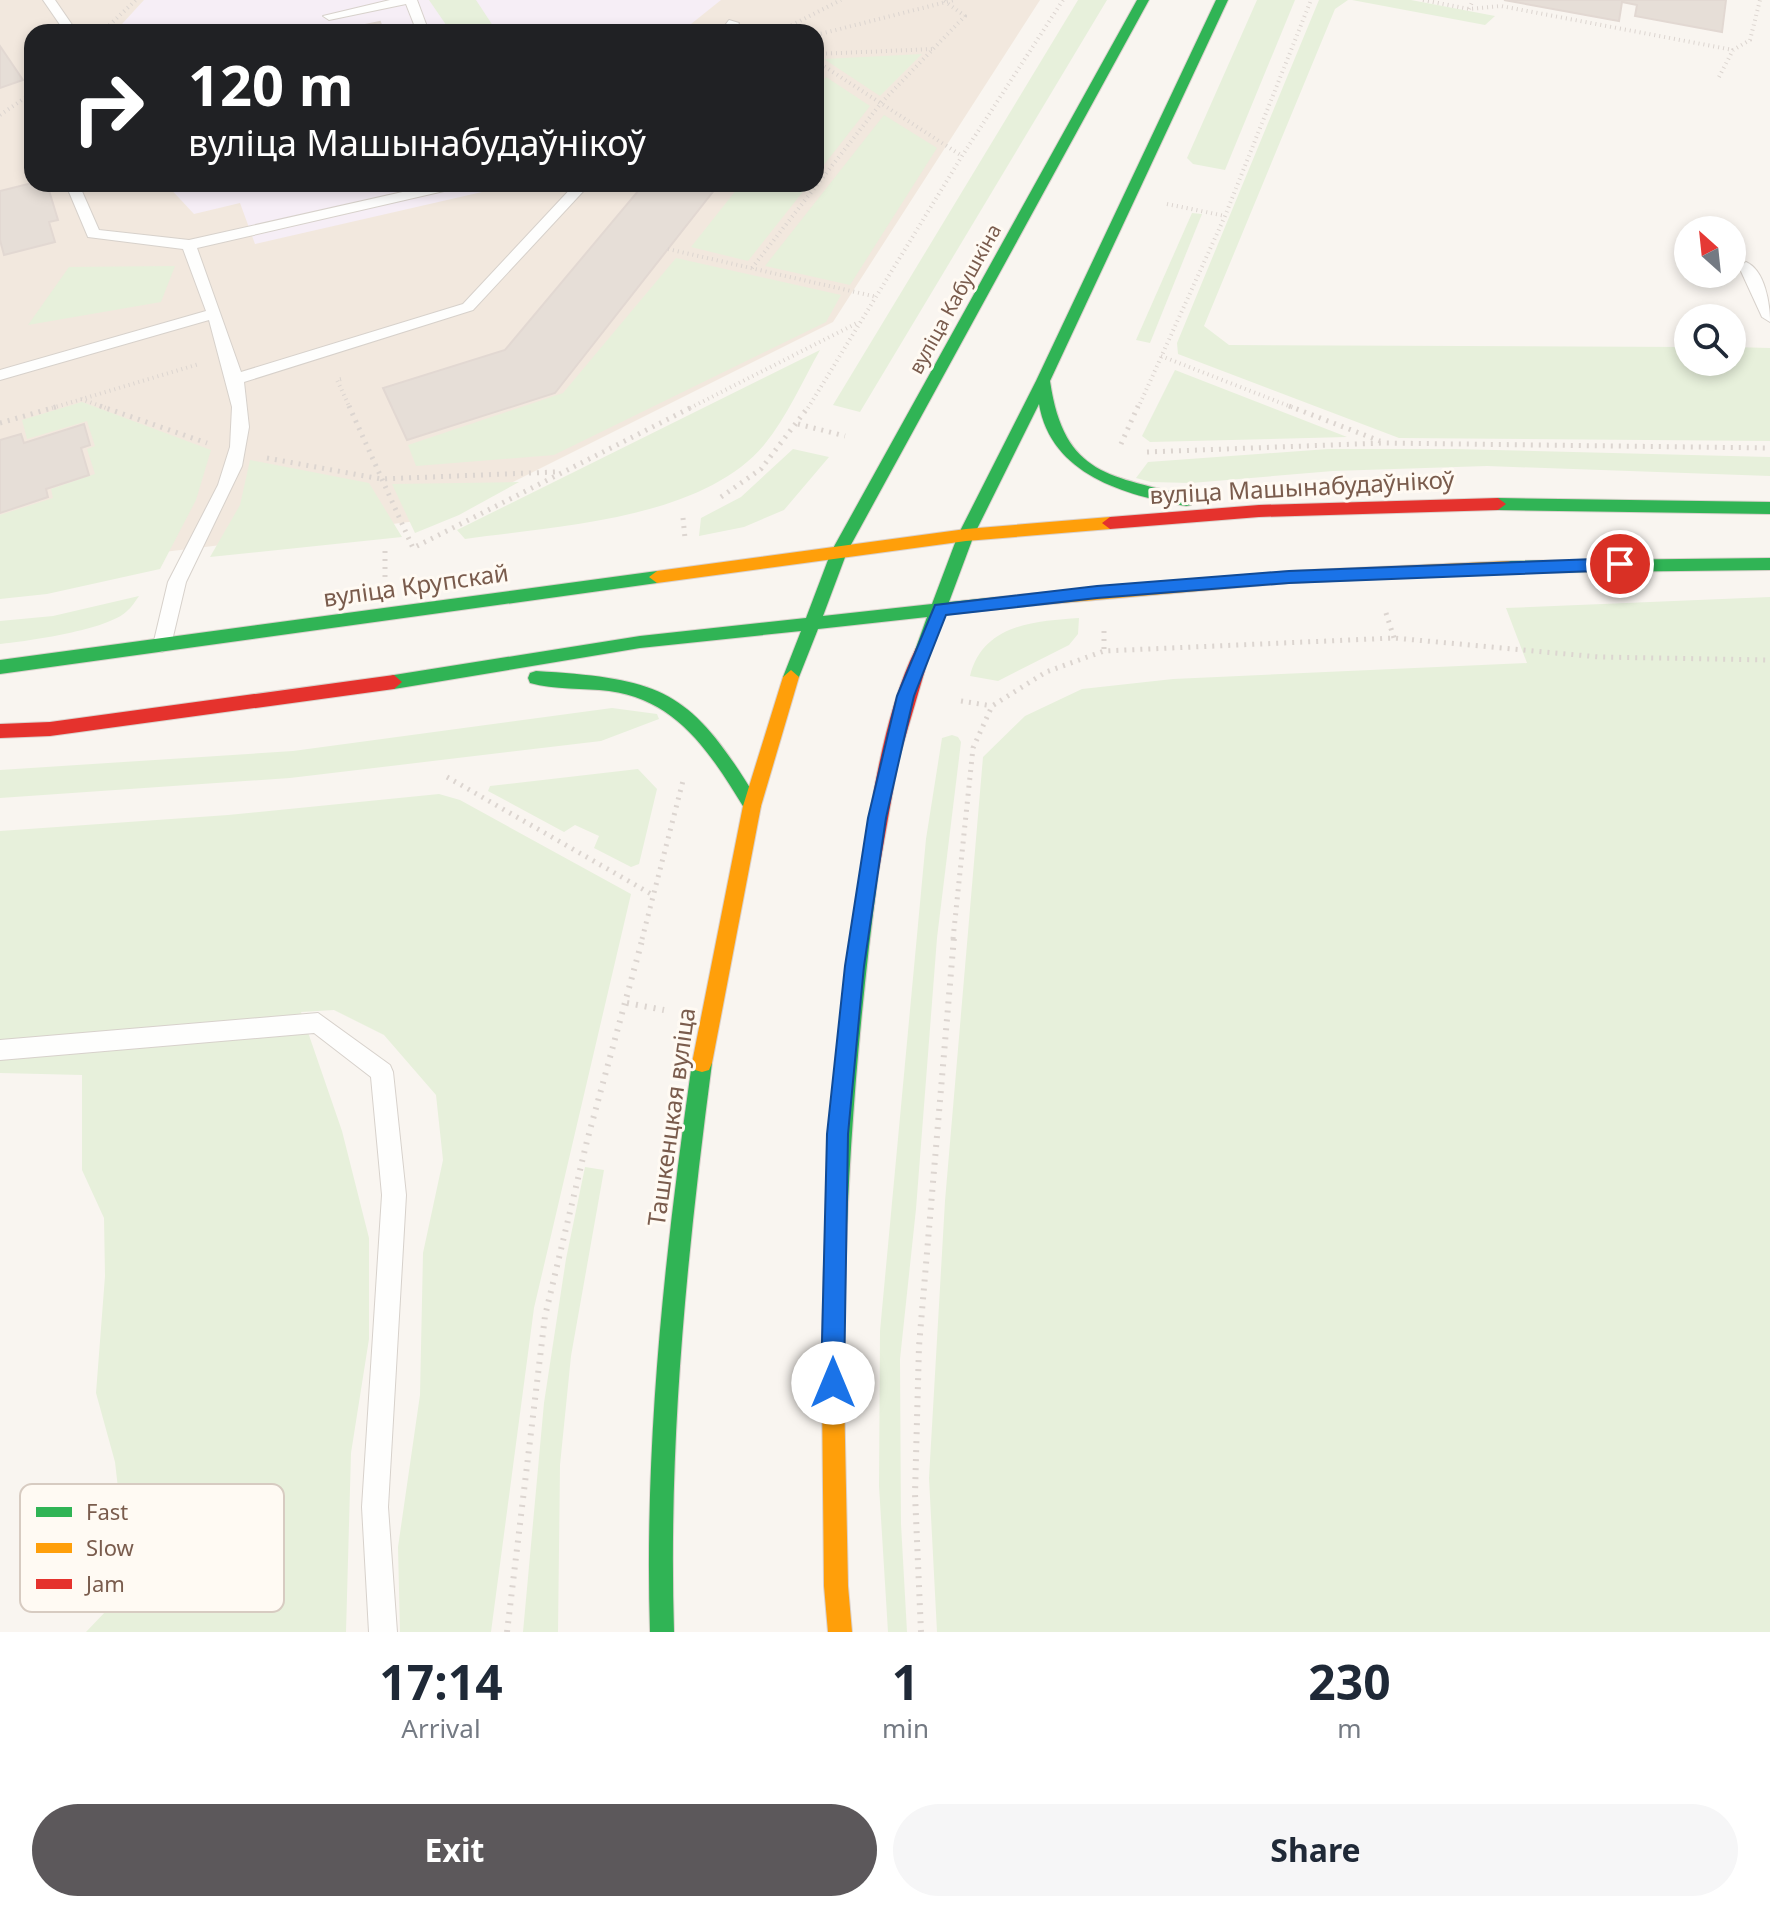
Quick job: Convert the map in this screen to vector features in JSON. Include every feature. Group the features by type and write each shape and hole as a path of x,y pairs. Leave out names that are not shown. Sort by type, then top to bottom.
{"main road":[{"name":"вуліца Кабушкіна","path":"811,622 839,552 1143,0"},
{"path":"840,1632 836,1586 832,1354 838,1134 855,966 877,818 906,696 966,535 1043,381 1222,0"},
{"path":"1043,381 1049,422 1068,449 1099,478 1139,494 1259,511"},
{"name":"вуліца Машынабудаўнікоў","path":"839,552 966,535 1259,511 1457,503 1770,508"},
{"path":"1620,564 1617,551 1624,543"},
{"name":"вуліца Крупскай","path":"0,667 839,552"},
{"path":"0,731 50,729 445,675 640,642 1097,592 1289,577 1620,564 1770,564"},
{"name":"Ташкенцкая вуліца","path":"662,1632 658,1558 668,1333 708,1019 752,806 787,686 811,622"},
{"path":"445,675 594,681 630,685 664,697 684,710 705,731 724,755 752,806"}],"lane":[{"path":"49,0 66,24"},
{"path":"329,16 410,0 420,24"},
{"path":"76,192 93,234 189,245 422,192"},
{"path":"235,379 468,307 576,192"},
{"path":"162,645 179,576 222,498 237,452 241,427 235,379 189,245"},
{"path":"1746,267 1770,317"},
{"path":"0,375 213,314"},
{"path":"0,1050 318,1023 382,1072 394,1195 375,1507 383,1632"}],"path":[{"path":"110,24 136,0"},
{"path":"794,24 841,0"},
{"path":"824,33 944,0 954,0"},
{"path":"824,176 881,103 965,16 944,0"},
{"path":"721,497 761,469 798,424 962,156 1063,0"},
{"path":"1117,453 1225,216 1311,0"},
{"path":"1423,0 1469,9 1501,6 1733,50"},
{"path":"1469,9 1473,0"},
{"path":"1719,77 1733,50 1750,40 1760,0"},
{"path":"824,54 934,49"},
{"path":"824,66 962,156"},
{"path":"0,115 24,98"},
{"path":"752,268 811,192"},
{"path":"1188,208 1225,216"},
{"path":"668,249 877,297"},
{"path":"352,374 337,380 413,548 859,322"},
{"path":"0,423 227,356"},
{"path":"1161,356 1383,443"},
{"path":"81,399 237,452 381,479 560,472"},
{"path":"798,424 845,436"},
{"path":"1133,452 1383,443 1770,448"},
{"path":"683,518 685,539"},
{"path":"1103,626 1104,651"},
{"path":"921,1632 915,1494 919,1346 948,992 973,748 992,706 1046,672 1104,651 1394,638 1599,657 1770,660"},
{"path":"961,701 992,706"},
{"path":"507,1632 545,1316 685,774"},
{"path":"447,777 653,895"}],"shaded area":[{"path":"0,0 1040,0 833,322 441,518 0,572"},
{"path":"144,0 721,0 691,24 122,24"},
{"path":"173,192 482,192 255,244 240,203 194,214"}],"green space":[{"path":"429,0 476,0 492,24 446,24"},
{"path":"1078,0 1107,0 860,412 833,405"},
{"path":"1257,0 1295,0 1225,170 1193,164 1187,158"},
{"path":"1319,0 1348,0 1335,9 1204,326 1229,345 1674,347 1674,376 1746,376 1746,347 1770,348 1770,441 1399,438 1178,354 1177,343"},
{"path":"1352,0 1411,0 1495,16 1485,25"},
{"path":"922,54 880,96 824,59"},
{"path":"826,77 870,106 824,165"},
{"path":"884,115 937,148 850,285 765,266"},
{"path":"735,192 803,192 748,261 691,247"},
{"path":"1192,213 1202,214 1150,343 1136,340"},
{"path":"676,258 841,295 826,322 554,455 416,466 408,445 563,393"},
{"path":"175,266 161,302 28,325 69,267"},
{"path":"820,350 787,411 764,445 737,470 703,490 625,515 583,523 465,539 457,530"},
{"path":"1175,370 1347,437 1150,442 1142,436"},
{"path":"82,402 211,450 196,500 160,569 47,594 0,599 0,515 53,498 51,489 95,474 87,449 95,446 87,421 27,439 22,420"},
{"path":"793,449 829,457 784,510 744,527 699,536 701,518 741,497"},
{"path":"1328,449 1770,457 1770,476 1487,466 1333,471 1191,483 1151,482 1136,478 1148,462"},
{"path":"250,460 369,483 402,537 210,557 240,505"},
{"path":"519,482 459,515 415,533 392,484"},
{"path":"139,596 127,611 103,624 67,634 0,644 0,621 53,616"},
{"path":"1770,597 1770,1632 937,1632 929,1478 945,1201 983,757 1025,716 1082,689 1173,679 1527,663 1506,608"},
{"path":"1079,618 1078,634 1069,645 998,681 970,676 986,645 999,636 1029,624"},
{"path":"612,708 657,714 659,719 601,741 290,778 0,798 0,770 293,751"},
{"path":"952,735 961,742 937,938 916,1209 900,1359 901,1524 907,1632 888,1632 879,1486 880,1331 926,839 942,738"},
{"path":"638,769 657,789 639,864 631,867 594,848 599,836 575,825 564,832 488,791 490,786"},
{"path":"439,794 460,800 631,894 534,1308 491,1632 400,1632 398,1547 420,1395 423,1253 443,1160 436,1095 384,1035 334,1010 301,1012 342,1131 369,1238 369,1339 351,1453 346,1632 86,1632 105,1612 284,1612 284,1484 118,1484 115,1462 96,1393 105,1276 104,1218 82,1170 82,1075 0,1073 0,831 228,815"},
{"path":"585,1167 604,1170 571,1356 560,1465 558,1632 523,1632 544,1403 566,1259"}],"building":[{"path":"1504,0 1726,0 1722,32 1635,16 1637,5 1622,2 1619,21"},
{"path":"0,46 23,80 0,88"},
{"path":"24,185 24,192 49,192 58,220 49,222 55,242 4,255 0,240 0,191"},
{"path":"637,192 713,192 555,393 407,440 383,388 505,350"},
{"path":"84,424 90,445 81,448 89,475 46,489 48,497 0,513 0,440 21,434 24,443"}],"traffic: fast":[{"path":"791,677 839,552 1143,0"},
{"path":"922,653 966,535 1043,381 1222,0"},
{"path":"1043,381 1049,418 1058,438 1071,454 1105,478 1124,486 1186,501"},
{"path":"1498,504 1770,508"},
{"path":"1509,567 1770,564"},
{"path":"0,667 657,577"},
{"path":"394,682 640,642 1027,600"},
{"path":"536,678 614,685 643,692 668,703 689,718 709,740 752,806"},
{"path":"833,1392 834,1262 840,1133 852,1004 869,875"},
{"path":"662,1632 660,1489 663,1418 675,1276 702,1063"}],"traffic: slow":[{"path":"657,577 966,535 1110,523"},
{"path":"1027,600 1289,577 1509,567"},
{"path":"702,1063 752,806 791,677"},
{"path":"833,1392 836,1586 840,1632"}],"traffic: jam":[{"path":"1110,523 1259,511 1498,504"},
{"path":"869,875 890,762 922,653"},
{"path":"0,731 50,729 394,682"}],"route":[{"path":"833,1383 838,1134 855,966 877,818 894,743 906,696 940,610 1097,592 1289,577 1620,564"}]}
